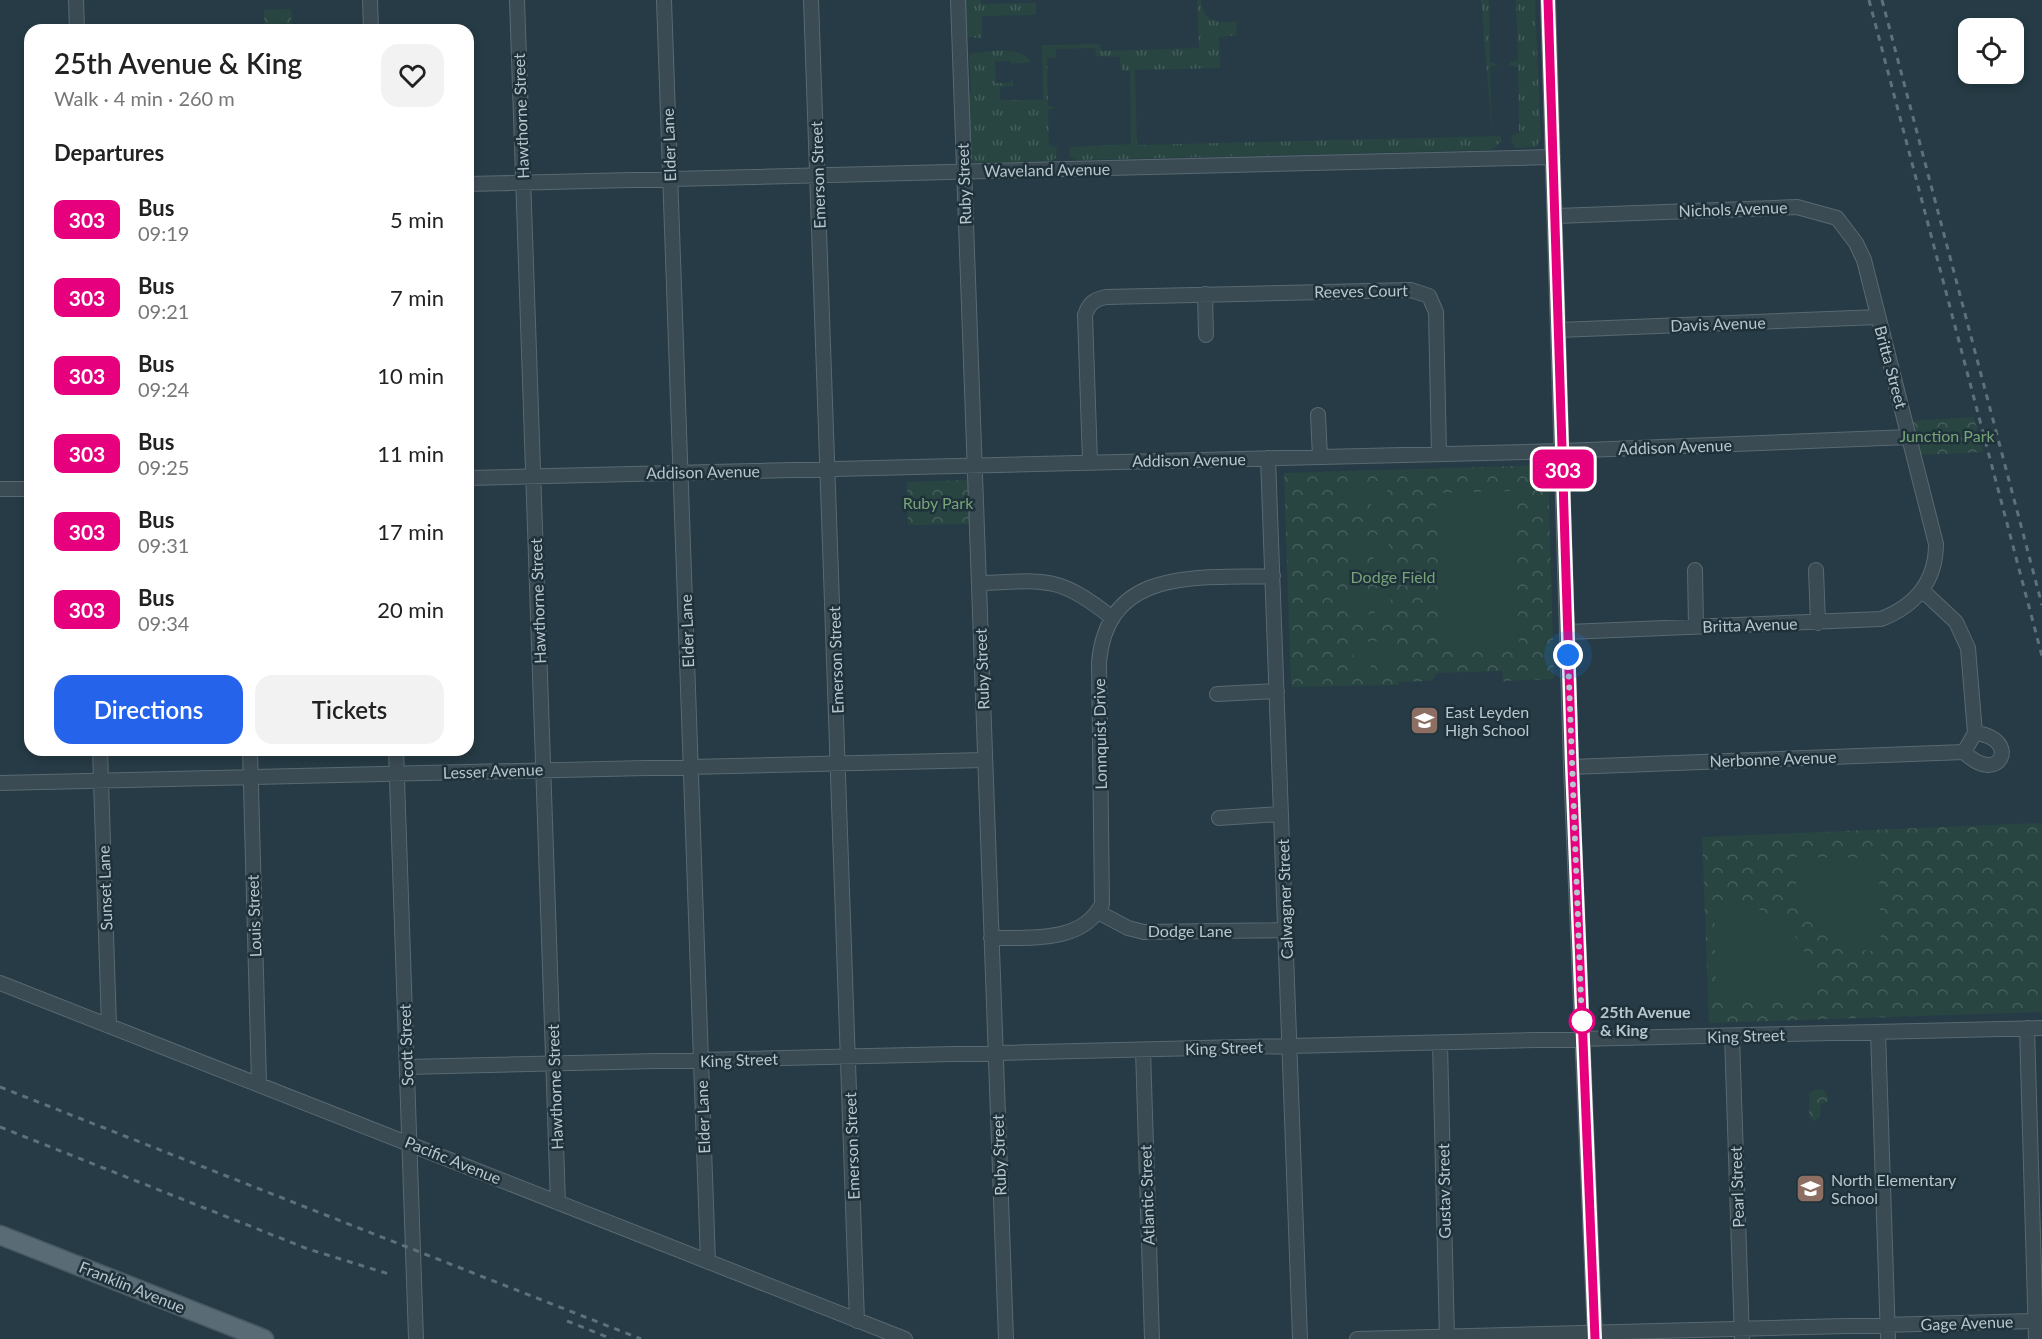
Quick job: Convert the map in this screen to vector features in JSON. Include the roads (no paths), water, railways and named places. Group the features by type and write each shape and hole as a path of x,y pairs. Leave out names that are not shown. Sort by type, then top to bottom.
{"main road":[{"name":"Franklin Avenue","path":"0,1235 264,1339"}],"street":[{"path":"76,0 77,24"},
{"path":"370,0 371,24"},
{"name":"Hawthorne Street","path":"517,0 558,1203"},
{"name":"Elder Lane","path":"664,0 708,1262"},
{"name":"Emerson Street","path":"811,0 857,1321"},
{"name":"Ruby Street","path":"958,0 1006,1339"},
{"path":"1548,0 1567,632 1594,1336"},
{"name":"Waveland Avenue","path":"474,184 1553,157"},
{"name":"Nichols Avenue","path":"1556,216 1797,207 1816,211 1837,218 1856,243 1878,317"},
{"name":"Reeves Court","path":"1090,462 1085,315 1087,308 1097,298 1205,294 1412,290 1429,296 1436,312 1439,454"},
{"path":"1205,294 1206,335"},
{"name":"Davis Avenue","path":"1559,330 1878,317"},
{"name":"Britta Street","path":"1878,317 1936,544 1934,567 1923,591"},
{"path":"1318,415 1320,457"},
{"name":"Addison Avenue","path":"474,478 1562,451 1909,437"},
{"name":"Calwagner Street","path":"1268,458 1300,1339"},
{"path":"0,489 24,489"},
{"path":"1695,570 1696,627"},
{"path":"1816,570 1818,623"},
{"name":"Lonnquist Drive","path":"1098,912 1104,892 1099,662 1100,648 1111,617 1141,591 1173,579 1273,576"},
{"path":"980,583 1054,583 1080,593 1111,617"},
{"name":"Britta Avenue","path":"1567,632 1881,619 1903,608 1923,591"},
{"name":"Nerbonne Avenue","path":"1572,767 1970,743 1972,675 1963,634 1945,610 1923,591"},
{"path":"1217,694 1276,691"},
{"name":"Sunset Lane","path":"100,756 109,1026"},
{"name":"Louis Street","path":"250,756 259,1083"},
{"name":"Scott Street","path":"396,756 416,1339"},
{"name":"Lesser Avenue","path":"0,783 250,779 985,760"},
{"path":"1219,818 1281,814"},
{"path":"992,938 1063,934 1075,929 1098,912"},
{"name":"Dodge Lane","path":"1098,912 1128,928 1144,932 1286,930"},
{"name":"Pacific Avenue","path":"0,982 905,1339"},
{"path":"2027,1028 2037,1339"},
{"name":"King Street","path":"407,1067 2042,1028"},
{"path":"1878,1032 1888,1332"},
{"name":"Pearl Street","path":"1732,1036 1742,1334"},
{"name":"Gustav Street","path":"1440,1043 1447,1338"},
{"name":"Atlantic Street","path":"1143,1050 1152,1339"},
{"name":"Gage Avenue","path":"1358,1339 1888,1332 2036,1321"}],"railway":[{"path":"1869,0 2042,656"},
{"path":"1882,0 2042,605"},
{"path":"0,1087 641,1339"},
{"path":"0,1127 308,1249 389,1274"},
{"path":"567,1321 612,1339"}],"place":[{"name":"East Leyden High School","path":"1424,721"},
{"name":"25th Avenue & King","path":"1582,1021"},
{"name":"North Elementary School","path":"1810,1189"}],"park label":[{"name":"Junction Park","path":"1947,436"},
{"name":"Ruby Park","path":"938,503"},
{"name":"Dodge Field","path":"1393,577"}]}
